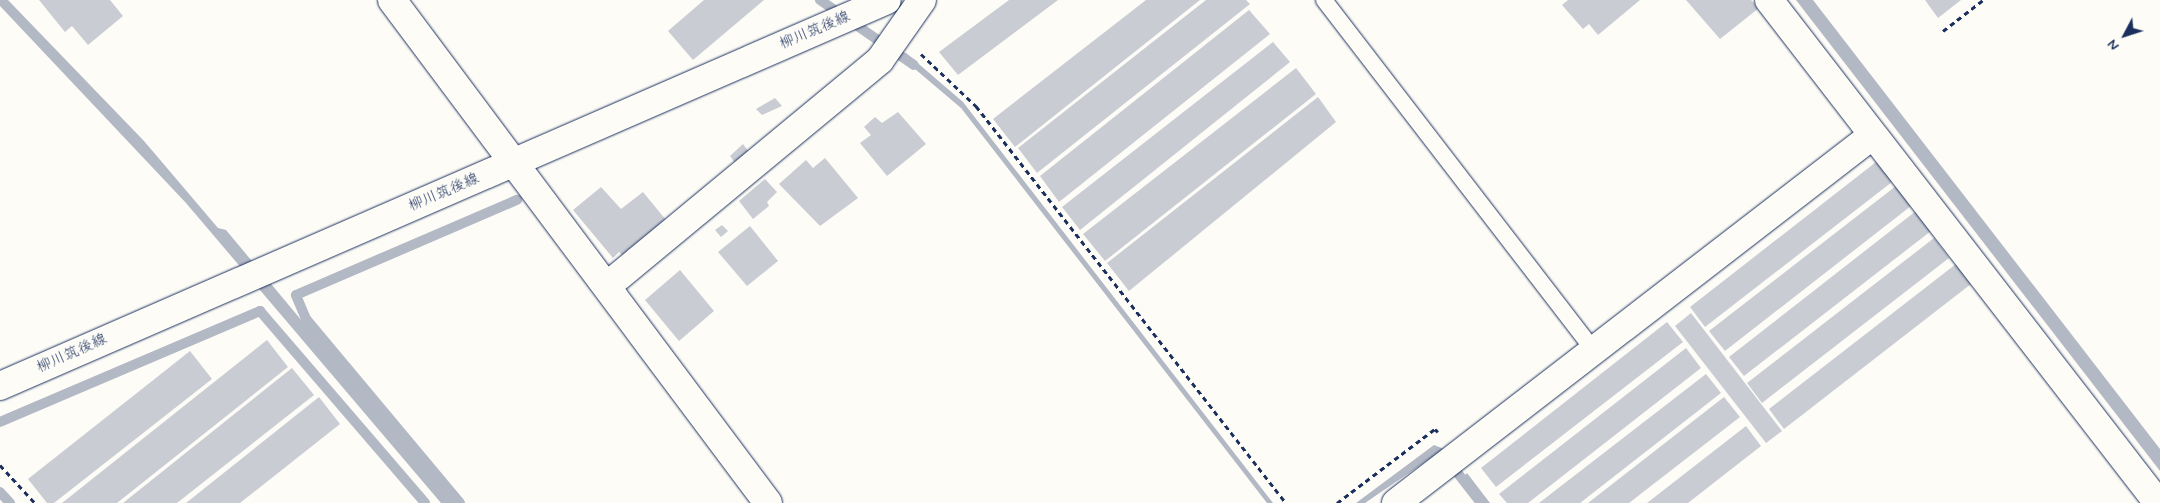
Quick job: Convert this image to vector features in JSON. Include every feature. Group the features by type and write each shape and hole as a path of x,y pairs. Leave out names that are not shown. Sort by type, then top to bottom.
{"street":[{"path":"392,0 516,162 768,503"},
{"name":"柳川筑後線","path":"0,386 888,0"},
{"path":"607,286 880,60 922,0"},
{"path":"1769,0 2158,503"},
{"path":"1396,503 1873,135"}],"lane":[{"path":"1324,0 1594,351"}],"path":[{"path":"1943,31 1983,0"},
{"path":"921,54 976,106 1286,503"},
{"path":"0,465 34,503"}],"shaded area":[{"path":"0,0 8,0 144,141 218,228 226,230 454,503 441,503 186,203 0,6"},
{"path":"1796,0 1813,0 2160,449 2160,471"},
{"path":"906,53 963,102 1273,503 1267,503 961,108 902,58"},
{"path":"1434,445 1444,449 1365,503 1356,503"},
{"path":"1467,473 1490,503 1478,503 1460,480"}],"building":[{"path":"39,0 110,0 123,16 88,45 72,26 65,32"},
{"path":"704,0 764,0 693,60 668,31"},
{"path":"1009,0 1058,0 958,75 939,52"},
{"path":"1146,0 1200,0 1015,147 993,119"},
{"path":"1206,0 1246,0 1250,4 1037,173 1018,148"},
{"path":"1568,0 1640,0 1598,35 1589,24 1583,29 1562,5"},
{"path":"1686,0 1751,0 1759,8 1720,39"},
{"path":"1925,0 1961,0 1938,18"},
{"path":"1249,10 1270,34 1059,202 1040,176"},
{"path":"1273,42 1290,62 1080,230 1062,207"},
{"path":"1296,68 1316,94 1105,261 1083,234"},
{"path":"1318,97 1336,122 1129,291 1107,263"},
{"path":"775,98 782,106 762,115 756,109"},
{"path":"898,112 926,144 887,176 860,143 871,135 864,127 875,117 882,123"},
{"path":"743,144 749,152 736,164 730,156"},
{"path":"825,158 858,198 820,226 779,184 806,160 813,168"},
{"path":"1876,162 1892,182 1705,327 1690,307"},
{"path":"765,179 777,192 767,202 769,206 753,219 739,201"},
{"path":"1896,186 1911,206 1725,351 1709,331"},
{"path":"601,187 621,209 643,192 666,220 623,256 619,252 613,258 573,210"},
{"path":"1916,211 1931,231 1744,376 1729,357"},
{"path":"722,225 728,231 721,237 715,230"},
{"path":"750,226 778,261 747,286 718,252"},
{"path":"1934,238 1949,258 1762,403 1747,383"},
{"path":"1956,264 1971,284 1784,429 1769,409"},
{"path":"680,270 714,311 679,341 645,300"},
{"path":"1691,313 1782,431 1766,443 1675,326"},
{"path":"1667,322 1683,342 1496,487 1481,468"},
{"path":"267,340 288,367 117,503 62,503"},
{"path":"1686,348 1701,368 1528,503 1507,503 1499,494"},
{"path":"190,351 212,379 54,503 47,503 28,479"},
{"path":"292,368 314,395 177,503 123,503"},
{"path":"1706,374 1721,393 1580,503 1539,503"},
{"path":"319,397 340,424 240,503 186,503"},
{"path":"1724,397 1740,417 1629,503 1588,503"},
{"path":"1746,426 1761,446 1688,503 1647,503"}],"waterway":[{"path":"820,0 914,65"},
{"path":"460,503 306,319 296,295 517,200"},
{"path":"0,422 260,311 425,503"},
{"path":"1449,462 1481,503"},
{"path":"0,492 10,503"}]}
